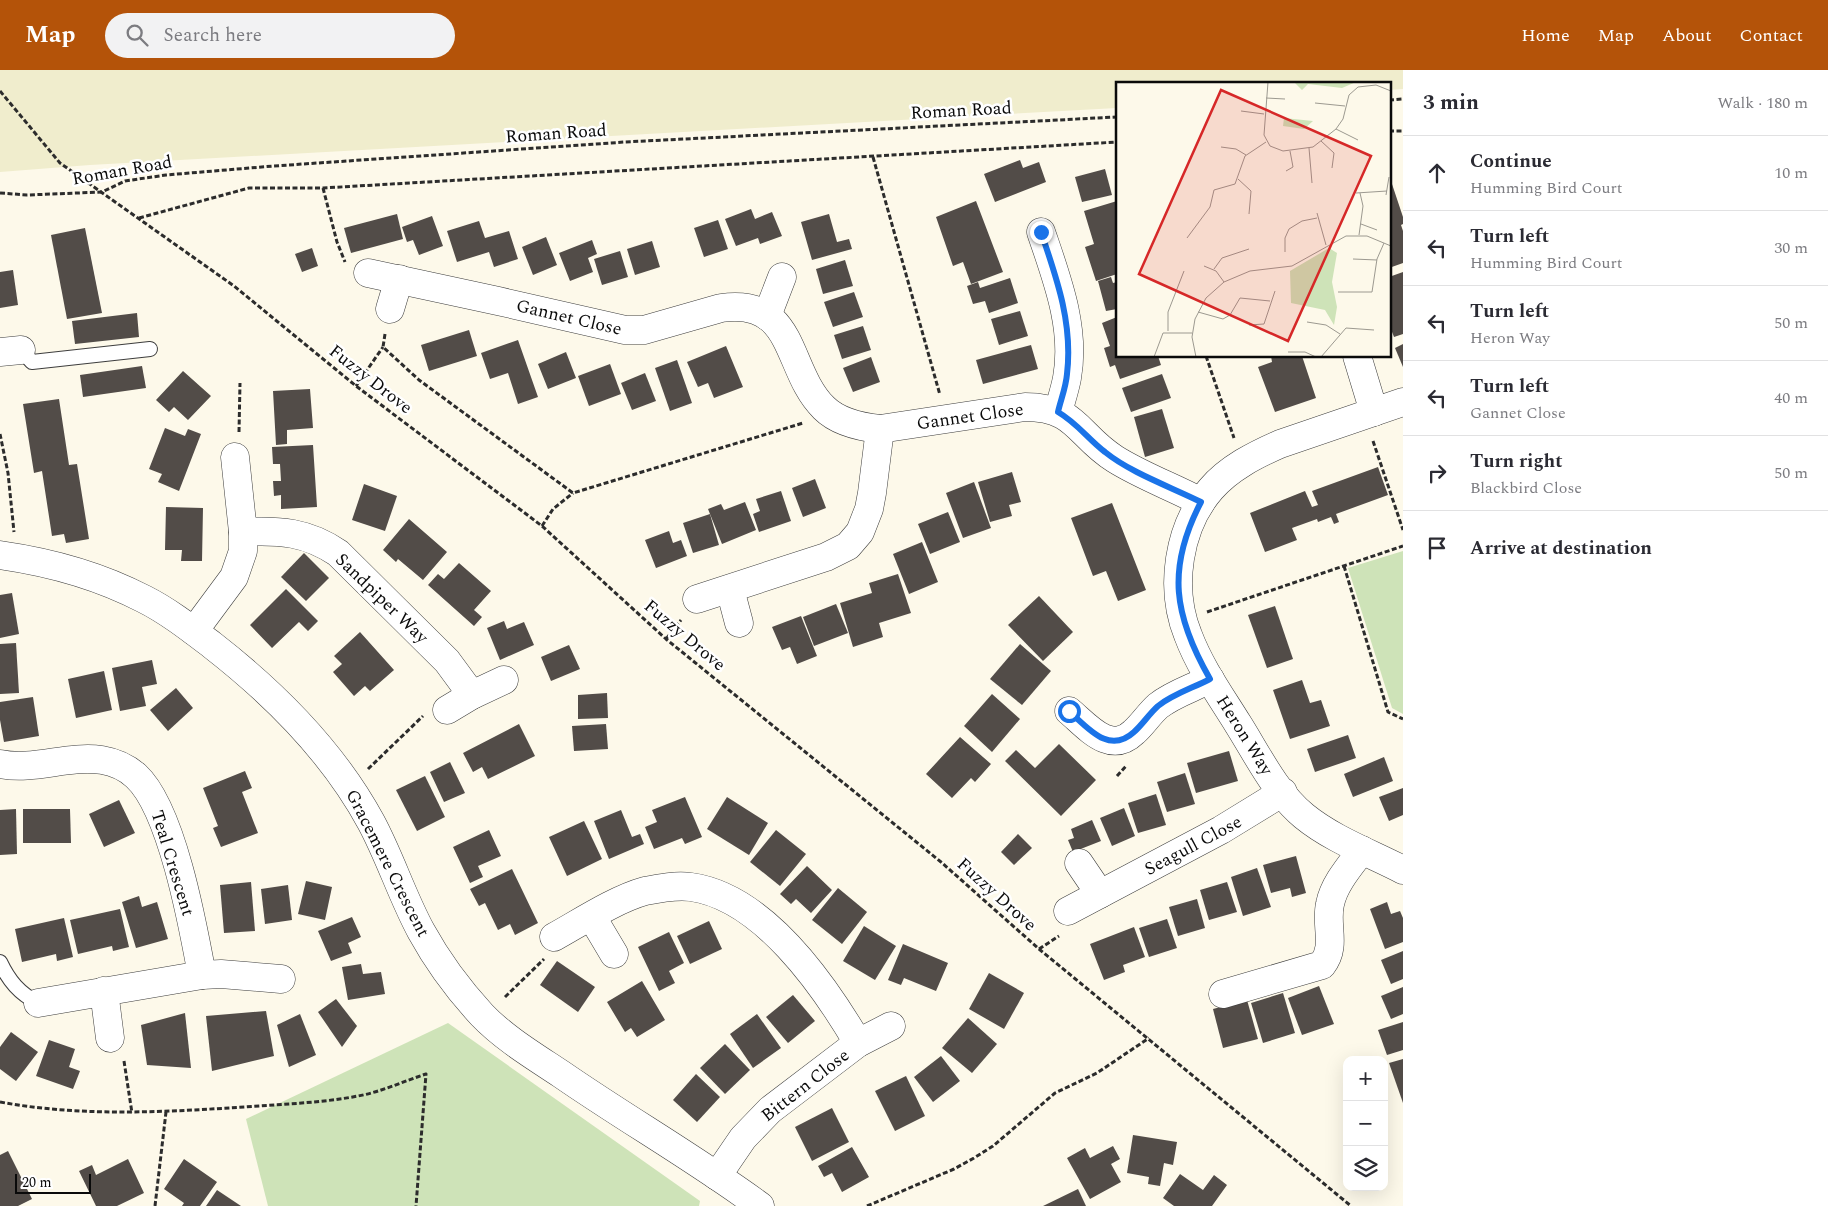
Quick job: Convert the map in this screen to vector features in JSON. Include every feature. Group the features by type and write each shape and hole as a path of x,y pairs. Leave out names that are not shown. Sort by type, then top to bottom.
{"street":[{"path":"1041,232 1060,291 1068,330 1067,377 1058,412"},
{"name":"Gannet Close","path":"368,273 625,330 644,330 708,311 729,307 749,309 767,316 775,323 786,339 803,377 815,398 832,414 856,425 880,428 947,420 1025,407 1047,408 1058,412 1074,422 1095,444 1116,460 1201,502"},
{"path":"767,316 782,277"},
{"path":"390,309 399,279"},
{"path":"1357,358 1374,412"},
{"name":"Heron Way","path":"1403,402 1280,444 1244,462 1221,479 1201,502 1188,528 1180,559 1178,588 1183,620 1194,649 1210,679 1283,792 1303,815 1315,824 1403,870"},
{"path":"697,599 730,590 840,552 855,539 864,523 870,501 880,428"},
{"path":"194,632 234,577 243,551 243,532 235,457"},
{"name":"Sandpiper Way","path":"243,532 283,531 310,538 325,544 338,553 447,661 472,694"},
{"name":"Gracemere Crescent","path":"8,556 64,569 122,589 146,600 194,632 235,663 288,711 308,733 349,786 371,824 421,930 435,955 460,990 485,1018 523,1048 586,1092 717,1176 760,1206"},
{"path":"730,590 739,623"},
{"path":"1069,711 1094,733 1106,740 1115,742 1133,732 1159,705 1210,679"},
{"path":"447,710 472,694 504,680"},
{"name":"Teal Crescent","path":"0,764 25,767 89,759 112,763 126,768 136,776 152,798 172,849 194,929 202,975"},
{"name":"Seagull Close","path":"1068,912 1221,830 1283,792"},
{"path":"1222,994 1322,965 1326,960 1331,944 1329,906 1343,876 1362,850"},
{"path":"1079,863 1100,894"},
{"name":"Bittern Close","path":"554,937 625,899 643,892 658,888 691,887 711,893 746,911 765,925 799,957 829,996 858,1043"},
{"path":"592,917 614,954"},
{"path":"38,1003 202,975 221,974 281,979"},
{"path":"104,991 110,1038"},
{"name":"Bittern Close","path":"717,1176 743,1138 770,1110 858,1043 891,1026"}],"lane":[{"path":"11,351 32,362 150,349"},
{"path":"0,962 5,974 16,990 38,1003"}],"path":[{"name":"Fuzzy Drove","path":"0,91 60,163 234,286 356,386 542,526 666,639 941,862 1039,949 1351,1206"},
{"path":"1390,100 1403,99"},
{"name":"Roman Road","path":"0,193 27,195 102,192 125,181 166,175 625,142 1116,117"},
{"path":"1390,131 1403,131"},
{"path":"139,218 249,188 323,188 1116,142"},
{"path":"873,157 947,420"},
{"path":"323,188 337,242 351,278 368,273"},
{"path":"356,386 383,347 390,309"},
{"path":"383,347 419,380 573,493"},
{"path":"1207,358 1232,435 1244,462"},
{"path":"235,457 239,438 240,383"},
{"path":"542,526 553,509 573,493 832,414"},
{"path":"0,434 8,473 8,556"},
{"path":"1365,442 1372,439 1403,530"},
{"path":"1183,620 1403,546"},
{"path":"1344,566 1388,712 1403,719"},
{"path":"349,786 432,708 447,710"},
{"path":"505,997 550,953 554,937"},
{"path":"110,1038 122,1050 132,1113"},
{"path":"867,1206 954,1169 974,1158 992,1146 1055,1093 1097,1073 1149,1038"},
{"path":"0,1102 32,1108 132,1113 166,1112 302,1103 359,1096 426,1074 416,1206"},
{"path":"155,1206 166,1112"}],"shaded area":[{"path":"0,70 1403,70 1403,89 1390,90 1390,82 1116,82 1116,108 90,165 0,172"}],"green space":[{"path":"1403,551 1403,714 1392,708 1348,568"},
{"path":"448,1023 700,1201 699,1206 268,1206 246,1119"}],"building":[{"path":"1020,160 1023,168 1039,162 1046,182 995,202 984,174"},
{"path":"1105,169 1112,195 1082,202 1075,177"},
{"path":"1390,182 1403,217 1403,224 1401,225 1403,231 1403,263 1390,268"},
{"path":"976,201 1003,272 971,284 963,262 953,266 936,217"},
{"path":"1116,201 1116,274 1096,281 1085,247 1094,244 1084,211"},
{"path":"751,209 755,219 772,212 782,236 760,244 758,238 736,246 725,219"},
{"path":"397,214 403,239 351,253 344,228"},
{"path":"829,214 837,242 849,239 852,249 812,260 801,222"},
{"path":"432,216 443,246 419,255 413,240 407,242 402,227"},
{"path":"718,220 728,249 704,257 694,228"},
{"path":"479,221 485,238 509,231 518,259 494,267 489,252 457,262 447,231"},
{"path":"85,228 102,313 67,319 51,235"},
{"path":"546,237 557,265 533,275 522,247"},
{"path":"592,240 597,254 588,258 593,272 570,281 559,253"},
{"path":"652,241 660,267 635,275 627,249"},
{"path":"312,248 318,266 302,272 295,254"},
{"path":"620,251 628,277 602,285 594,259"},
{"path":"845,260 853,286 823,294 816,269"},
{"path":"13,270 18,305 0,308 0,272"},
{"path":"1403,272 1403,334 1394,337 1390,327 1390,277"},
{"path":"1111,277 1113,283 1116,282 1116,309 1106,311 1098,281"},
{"path":"1010,278 1018,303 989,313 985,301 973,304 967,286 978,282 980,288"},
{"path":"854,292 863,317 833,327 824,302"},
{"path":"1020,311 1028,336 999,345 991,319"},
{"path":"137,313 139,337 75,344 72,321"},
{"path":"1116,317 1116,358 1159,358 1161,365 1120,379 1115,365 1110,367 1104,348 1110,346 1102,323"},
{"path":"863,326 871,350 842,359 834,335"},
{"path":"469,330 477,356 429,371 421,345"},
{"path":"518,340 538,397 518,404 508,373 490,379 481,353"},
{"path":"1403,344 1403,367 1395,348"},
{"path":"1031,345 1038,369 983,384 976,360"},
{"path":"726,346 743,387 714,398 708,383 698,387 687,362"},
{"path":"566,352 576,378 548,389 538,364"},
{"path":"871,357 880,382 853,392 843,368"},
{"path":"1271,358 1303,358 1316,398 1275,412 1258,367 1272,362"},
{"path":"677,360 692,403 670,411 655,368"},
{"path":"610,364 621,394 589,406 578,376"},
{"path":"142,366 146,388 83,397 80,375"},
{"path":"183,371 211,396 188,420 174,407 169,412 156,400"},
{"path":"645,373 656,401 632,410 621,383"},
{"path":"1162,374 1171,398 1131,412 1122,388"},
{"path":"310,389 313,428 287,430 287,444 276,445 273,391"},
{"path":"59,399 69,465 77,464 89,539 66,543 64,534 52,536 42,471 34,473 23,404"},
{"path":"1162,409 1174,448 1145,457 1134,417"},
{"path":"165,428 185,436 188,429 201,434 179,491 158,482 162,474 149,469"},
{"path":"313,445 317,507 281,509 281,495 274,496 273,481 281,481 280,464 273,464 272,447"},
{"path":"1378,467 1388,495 1336,514 1339,522 1334,524 1331,517 1318,522 1317,519 1292,528 1297,540 1265,552 1250,513 1305,491 1312,507 1318,505 1312,491"},
{"path":"1012,472 1021,502 1009,505 1012,516 990,522 978,482"},
{"path":"815,479 826,508 803,517 792,488"},
{"path":"974,482 991,528 963,538 946,493"},
{"path":"364,484 397,496 385,531 352,520"},
{"path":"781,491 791,521 759,532 753,514 760,511 756,499"},
{"path":"745,502 756,530 722,544 708,509 721,504 724,510"},
{"path":"1112,503 1146,590 1118,601 1106,571 1093,576 1071,518"},
{"path":"166,507 203,508 202,561 181,561 182,550 165,550"},
{"path":"948,512 960,542 930,554 918,524"},
{"path":"710,514 719,545 693,553 683,523"},
{"path":"409,519 447,552 423,580 398,559 396,562 383,550"},
{"path":"669,531 673,543 681,540 687,556 656,568 645,540"},
{"path":"922,542 938,582 909,594 893,554"},
{"path":"304,553 329,578 306,601 281,577"},
{"path":"459,563 491,591 474,610 482,617 474,626 428,585 438,574 444,579"},
{"path":"898,574 911,613 879,623 883,637 853,647 840,603 872,593 869,583"},
{"path":"286,589 318,621 308,631 299,622 272,648 250,625"},
{"path":"12,593 19,634 0,638 0,595"},
{"path":"1039,596 1073,632 1043,661 1008,625"},
{"path":"836,604 848,633 814,646 803,617"},
{"path":"1275,606 1293,659 1267,668 1248,615"},
{"path":"801,616 817,656 797,664 790,647 782,650 772,627"},
{"path":"504,621 507,629 524,622 534,645 500,660 487,628"},
{"path":"360,632 394,670 370,691 365,686 354,696 333,672 342,664 334,656"},
{"path":"16,643 19,693 0,694 0,644"},
{"path":"1020,644 1051,671 1022,705 990,679"},
{"path":"569,645 580,669 551,681 541,657"},
{"path":"152,660 157,684 142,687 146,706 120,711 112,668"},
{"path":"104,671 112,710 76,718 68,679"},
{"path":"1302,680 1310,703 1321,700 1330,726 1290,739 1273,690"},
{"path":"176,688 193,708 168,731 150,710"},
{"path":"607,693 608,718 578,719 578,695"},
{"path":"992,694 1020,719 992,752 964,726"},
{"path":"33,697 39,736 4,742 0,720 0,702"},
{"path":"519,724 535,756 488,779 482,767 473,772 463,753"},
{"path":"606,724 608,749 574,751 572,726"},
{"path":"1348,735 1356,758 1315,772 1307,749"},
{"path":"960,737 991,764 975,782 971,778 952,798 926,774"},
{"path":"1059,744 1096,780 1061,816 1005,761 1016,750 1035,768"},
{"path":"1229,751 1238,781 1196,793 1187,763"},
{"path":"1384,757 1393,781 1353,797 1344,774"},
{"path":"450,762 465,793 444,802 430,772"},
{"path":"245,771 252,788 242,792 258,833 221,847 213,828 218,826 203,788"},
{"path":"1185,773 1195,804 1167,812 1157,782"},
{"path":"425,776 445,817 417,831 396,790"},
{"path":"1403,788 1403,815 1389,821 1379,797"},
{"path":"1156,794 1166,825 1138,833 1128,803"},
{"path":"685,797 702,837 685,844 682,838 654,849 645,827 657,822 652,810"},
{"path":"727,797 768,823 749,855 707,829"},
{"path":"119,800 135,833 104,847 89,814"},
{"path":"1124,808 1135,836 1112,846 1100,818"},
{"path":"16,809 17,854 0,855 0,810"},
{"path":"23,809 70,809 71,843 23,843"},
{"path":"621,810 632,837 640,834 644,844 609,859 594,821"},
{"path":"1092,820 1101,841 1073,852 1068,840 1074,838 1071,829"},
{"path":"584,821 602,859 567,876 549,837"},
{"path":"489,830 501,856 478,866 483,877 470,883 453,847"},
{"path":"776,830 806,854 780,886 750,862"},
{"path":"1018,834 1032,848 1014,865 1001,852"},
{"path":"1296,856 1306,893 1292,897 1290,888 1271,893 1263,865"},
{"path":"807,866 832,890 811,913 796,899 791,904 780,894"},
{"path":"1257,868 1271,907 1243,916 1231,877"},
{"path":"512,869 538,923 515,935 510,924 498,930 485,903 479,906 470,889"},
{"path":"306,881 332,887 325,920 298,914"},
{"path":"251,882 255,931 224,933 220,885"},
{"path":"1227,882 1237,912 1209,920 1200,890"},
{"path":"288,885 292,920 265,924 261,889"},
{"path":"838,888 867,912 842,944 812,920"},
{"path":"139,896 142,907 157,902 168,939 136,948 122,902"},
{"path":"1197,899 1205,928 1178,936 1169,907"},
{"path":"1387,902 1391,914 1400,911 1403,918 1403,942 1385,949 1370,909"},
{"path":"120,909 129,947 113,951 112,946 78,954 70,920"},
{"path":"352,917 361,937 348,943 352,953 331,961 318,931"},
{"path":"64,918 73,957 57,961 56,954 22,962 15,929"},
{"path":"1167,919 1177,948 1149,957 1139,928"},
{"path":"709,921 722,949 690,964 677,936"},
{"path":"864,926 896,946 875,980 843,961"},
{"path":"1134,927 1145,957 1123,965 1125,972 1104,980 1090,944"},
{"path":"669,932 684,963 669,971 675,983 659,991 638,947"},
{"path":"903,944 948,963 936,991 904,978 901,985 888,980"},
{"path":"1403,951 1403,979 1391,984 1381,960"},
{"path":"557,961 595,987 578,1012 540,985"},
{"path":"361,964 363,974 381,972 385,994 348,1000 342,967"},
{"path":"989,973 1024,993 1004,1029 969,1009"},
{"path":"642,981 665,1020 637,1037 631,1028 625,1032 607,1002"},
{"path":"1319,986 1334,1024 1302,1035 1288,998"},
{"path":"1403,987 1403,1014 1391,1019 1381,996"},
{"path":"1283,993 1295,1033 1263,1043 1251,1003"},
{"path":"793,995 815,1021 788,1043 766,1017"},
{"path":"336,999 357,1026 342,1047 318,1012"},
{"path":"1247,1000 1258,1039 1223,1048 1213,1009"},
{"path":"266,1011 274,1056 212,1071 206,1016"},
{"path":"185,1013 191,1068 147,1065 141,1025"},
{"path":"300,1014 316,1055 289,1067 277,1025"},
{"path":"757,1014 781,1048 753,1068 730,1034"},
{"path":"968,1018 997,1044 972,1073 942,1048"},
{"path":"1403,1022 1403,1050 1387,1055 1378,1030"},
{"path":"11,1032 38,1052 16,1081 0,1069 0,1047"},
{"path":"49,1040 75,1049 69,1067 80,1071 73,1089 36,1076"},
{"path":"725,1044 750,1070 725,1094 700,1068"},
{"path":"941,1056 960,1081 933,1102 914,1077"},
{"path":"1403,1059 1403,1103 1389,1063"},
{"path":"696,1074 720,1097 697,1122 673,1100"},
{"path":"906,1076 925,1116 895,1131 875,1091"},
{"path":"832,1108 849,1142 812,1161 795,1127"},
{"path":"1133,1135 1177,1142 1173,1165 1164,1163 1160,1186 1148,1184 1149,1177 1127,1173"},
{"path":"1113,1146 1120,1159 1111,1164 1121,1182 1090,1199 1067,1158 1085,1148 1090,1158"},
{"path":"852,1147 869,1177 842,1192 832,1173 824,1177 818,1166"},
{"path":"8,1151 32,1199 18,1206 0,1206 0,1155"},
{"path":"128,1159 144,1193 117,1206 96,1206 79,1171 92,1165 96,1175"},
{"path":"184,1159 217,1182 200,1206 182,1206 184,1203 164,1189"},
{"path":"1180,1174 1203,1190 1214,1175 1227,1185 1212,1206 1174,1206 1163,1198"},
{"path":"1078,1189 1086,1206 1043,1206"},
{"path":"217,1190 241,1206 206,1206"}],"route":[{"path":"1041,232 1060,291 1068,330 1069,360 1067,377 1058,412 1074,422 1095,444 1116,460 1201,502 1188,528 1184,542 1180,559 1178,588 1187,633 1210,679 1159,705 1126,738 1115,742 1106,740 1094,733 1069,711"}]}
